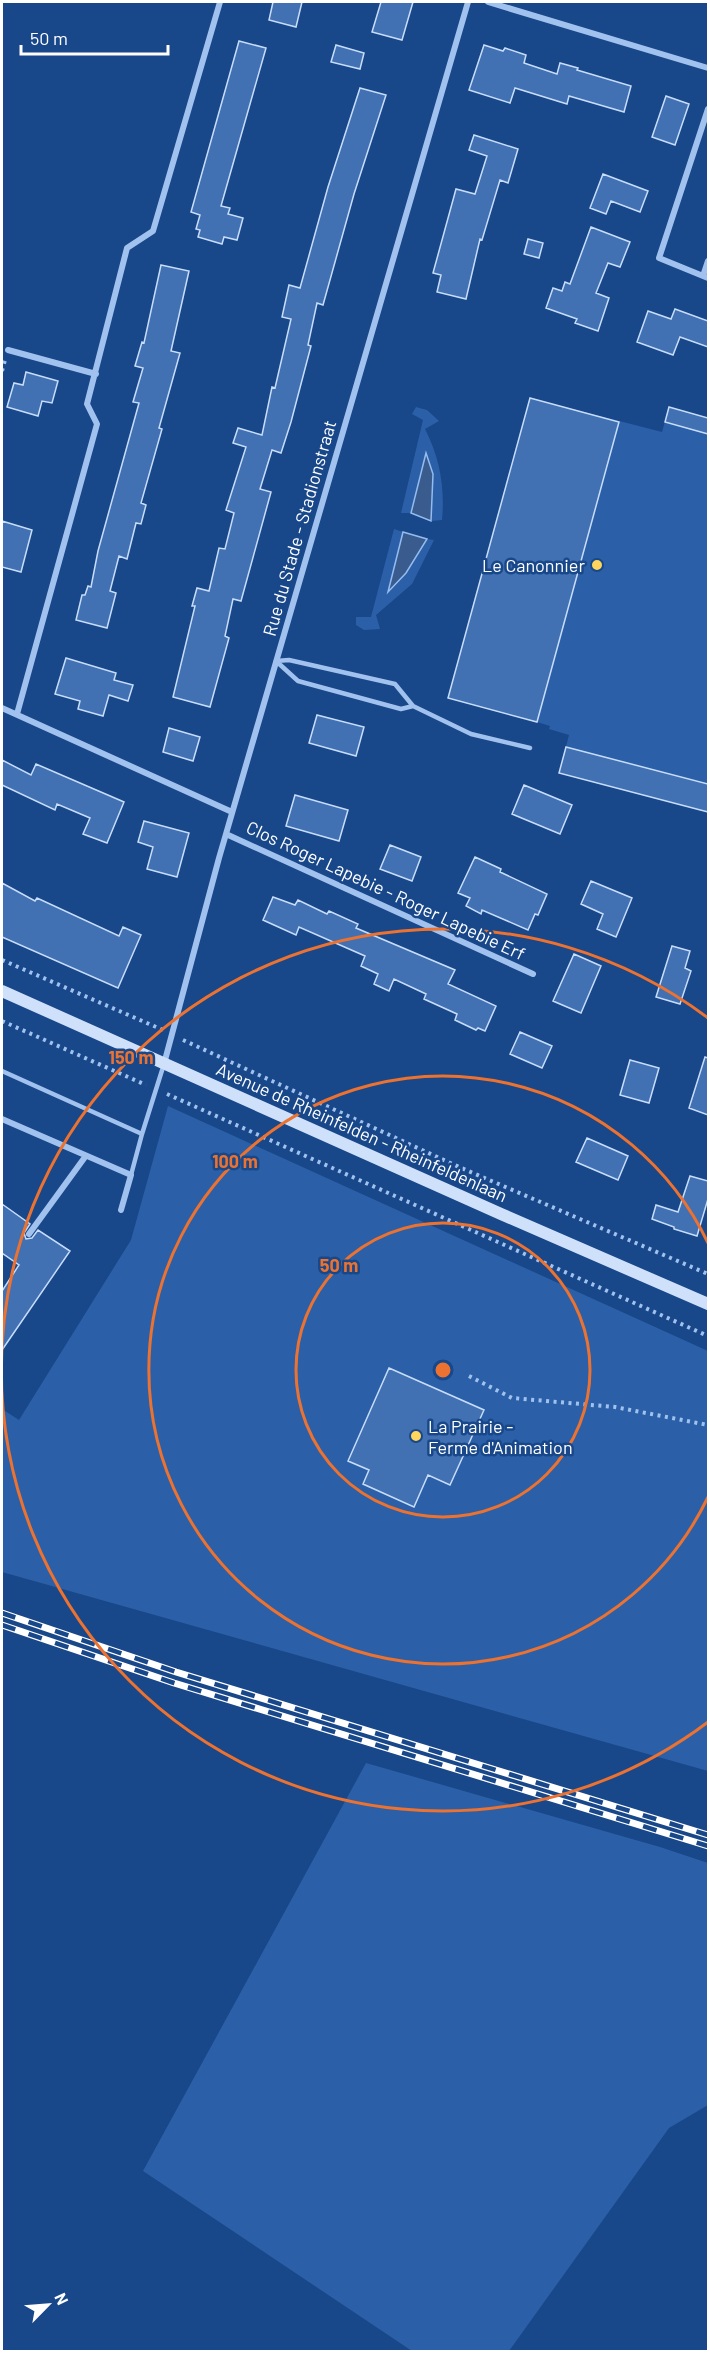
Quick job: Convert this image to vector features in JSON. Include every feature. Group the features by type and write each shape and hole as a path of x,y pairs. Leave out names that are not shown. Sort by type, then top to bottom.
{"main road":[{"name":"Avenue de Rheinfelden - Rheinfeldenlaan","path":"2,991 708,1303"}],"street":[{"path":"17,714 97,424 87,404 127,248 153,231 220,2"},
{"name":"Rue du Stade - Stadionstraat","path":"164,1064 232,812 468,2"},
{"path":"488,2 708,68"},
{"path":"708,109 658,258 706,277 708,261"},
{"path":"8,350 96,374"},
{"path":"2,708 232,812"},
{"name":"Clos Roger Lapebie - Roger Lapebie Erf","path":"226,834 533,974"},
{"path":"2,1119 85,1157 131,1174 121,1210"},
{"path":"29,1234 85,1157"}],"lane":[{"path":"276,662 289,660 395,684 413,706 471,734 530,748"},
{"path":"276,662 298,681 401,709 413,706"},
{"path":"131,1174 164,1064"},
{"path":"2,1071 142,1134"}],"path":[{"path":"2,960 173,1035 459,1167 708,1274"},
{"path":"2,1020 708,1336"},
{"path":"470,1376 512,1398 615,1407 708,1425"}],"shaded area":[{"name":"Le Canonnier","path":"530,398 662,432 669,407 708,418 708,812 559,773 569,735 549,729 550,726 537,722 448,698"},
{"path":"416,407 427,410 439,421 425,429 440,473 443,496 442,520 431,521 433,474 426,454 411,513 401,513 423,420 412,414"},
{"path":"426,453 433,474 431,521 411,513"},
{"path":"394,529 403,532 389,591 406,573 427,539 434,540 412,584 376,615 380,629 364,630 356,625 356,617 371,617"},
{"path":"403,532 427,539 406,573 388,592"},
{"path":"168,1106 708,1351 708,1771 2,1572 2,1409 19,1420 131,1240"},
{"path":"366,1763 660,1847 708,1863 708,2105 669,2128 509,2351 412,2351 143,2171"}],"building":[{"path":"273,2 302,2 296,27 269,20"},
{"path":"381,2 413,2 402,40 372,32"},
{"path":"239,41 266,48 221,206 230,208 228,214 243,218 237,240 224,237 222,244 198,237 200,230 196,229 200,215 191,212"},
{"path":"336,45 364,53 360,69 331,62"},
{"path":"484,45 503,51 505,48 526,55 524,63 557,74 560,63 631,86 624,112 569,96 567,104 515,88 510,103 469,90"},
{"path":"360,88 386,95 354,194 323,305 317,303 308,345 311,346 291,422 281,453 272,450 260,489 271,492 241,601 233,599 225,636 229,638 210,707 173,697 195,606 192,606 197,588 209,591 219,548 225,549 234,513 226,510 246,447 233,443 238,428 262,435 272,387 275,388 291,319 282,317 289,285 300,288 328,187"},
{"path":"666,96 689,104 675,145 652,137"},
{"path":"474,135 518,149 508,183 500,180 482,240 480,239 466,299 437,292 441,275 433,273 456,189 475,194 487,156 469,150"},
{"path":"603,174 648,191 640,212 611,201 606,214 590,208"},
{"path":"591,227 630,242 620,267 608,263 596,293 609,298 598,331 575,323 577,319 546,308 553,288 562,291 565,282 570,284"},
{"path":"528,239 543,243 539,258 524,254"},
{"path":"161,265 189,271 171,351 180,353 141,503 146,505 141,524 136,523 127,559 119,556 110,591 116,593 107,628 76,620 82,595 85,595 88,586 91,587 98,551 139,403 133,402 143,368 135,366 142,342 144,343"},
{"path":"675,309 708,321 708,347 680,337 673,355 637,342 648,311 671,319"},
{"path":"26,372 58,381 52,403 42,401 38,416 7,407 14,383 23,385"},
{"path":"530,398 619,422 537,722 448,698"},
{"path":"669,407 708,418 708,434 665,422"},
{"path":"2,521 32,530 21,572 2,567"},
{"path":"66,658 116,673 114,680 133,685 128,701 109,695 103,716 78,709 80,701 55,694"},
{"path":"317,715 364,727 356,756 309,743"},
{"path":"169,728 200,737 193,761 163,752"},
{"path":"566,747 708,784 708,812 559,773"},
{"path":"2,760 31,775 36,764 124,802 107,843 83,834 90,818 57,804 55,810 2,785"},
{"path":"524,785 572,805 560,834 512,814"},
{"path":"295,795 348,810 339,841 286,826"},
{"path":"144,821 189,833 177,877 147,869 153,847 138,842"},
{"path":"390,845 421,857 412,881 380,869"},
{"path":"475,857 501,869 500,872 547,894 538,915 535,914 528,930 482,910 481,914 466,906 470,898 458,893"},
{"path":"591,881 632,898 616,937 597,929 603,914 581,904"},
{"path":"2,883 35,901 37,898 119,936 123,927 141,935 118,988 2,937"},
{"path":"273,897 295,905 298,900 327,914 329,911 358,924 356,928 455,970 448,984 496,1006 485,1031 478,1028 476,1030 455,1020 457,1014 424,999 426,994 394,979 389,991 374,984 378,974 361,966 365,956 299,927 296,935 263,920"},
{"path":"672,946 690,951 685,968 691,971 680,1004 656,997"},
{"path":"574,954 601,966 581,1013 553,1001"},
{"path":"520,1032 552,1046 542,1068 510,1054"},
{"path":"705,1057 708,1058 708,1115 689,1108"},
{"path":"630,1060 659,1068 649,1103 620,1095"},
{"path":"587,1138 628,1156 618,1180 576,1162"},
{"path":"690,1176 708,1181 708,1199 697,1236 652,1219 656,1205 678,1212"},
{"path":"2,1204 30,1224 24,1233 26,1239 32,1238 38,1230 70,1251 2,1350 2,1291 19,1265 2,1253"},
{"name":"La Prairie - Ferme d'Animation","path":"389,1368 484,1410 450,1485 428,1475 414,1507 363,1484 369,1470 348,1461"}],"railway":[{"path":"2,1613 176,1672 708,1835"},
{"path":"2,1625 174,1683 708,1846"}],"place":[{"name":"Le Canonnier","path":"597,565"},
{"name":"La Prairie - Ferme d'Animation","path":"416,1436"}]}
